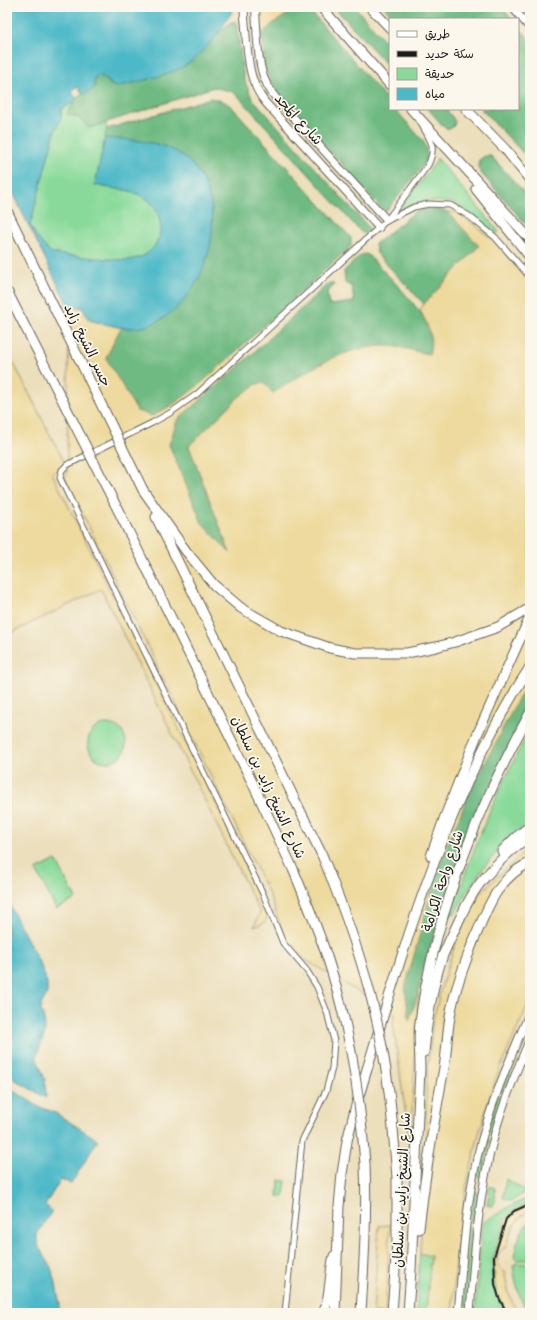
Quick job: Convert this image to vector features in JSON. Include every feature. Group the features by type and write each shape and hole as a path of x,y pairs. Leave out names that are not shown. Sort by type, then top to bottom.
{"highway":[{"path":"321,7 389,84"},
{"path":"370,7 389,27"},
{"path":"467,110 530,173"},
{"path":"414,112 530,257"},
{"path":"437,139 530,239"},
{"path":"506,150 530,180"},
{"name":"جسر الشيخ زايد","path":"7,211 143,490"},
{"name":"شارع الشيخ زايد بن سلطان","path":"7,291 115,504 252,782 293,869 319,932 339,997 354,1063 359,1096 365,1164 366,1200 361,1313"},
{"path":"143,490 186,551 214,585 241,608 281,631 330,648 355,653 407,652 436,647 462,640 498,627 530,608"},
{"name":"شارع الشيخ زايد بن سلطان","path":"143,490 322,854 343,906 361,959 383,1052 394,1123 397,1178 397,1242 392,1313"},
{"path":"335,1313 339,1241 339,1207 342,1174 355,1109 422,897 425,873 444,819 477,735 530,617"},
{"path":"509,664 520,652 530,632"},
{"name":"شارع واحة الكرامة","path":"422,897 457,806 473,771 496,726 530,667"},
{"name":"شارع واحة الكرامة","path":"420,1068 419,1040 422,1010 433,955 446,907 479,816 497,776 530,713"},
{"path":"420,1068 435,986 443,956 470,899 504,849 530,826"},
{"path":"486,876 513,849 530,836"},
{"path":"411,1270 417,1247 425,1176 445,1063 450,1017 456,991 466,959 491,902 499,889 510,876 530,863"},
{"name":"شارع الشيخ زايد بن سلطان","path":"408,1313 420,1068"},
{"path":"323,1313 327,1302 331,1266 339,1241"}],"street":[{"name":"شارع المَجد","path":"244,7 249,66 257,91 265,102 379,228"},
{"name":"شارع المَجد","path":"256,7 259,62 262,75 268,88 387,220"},
{"path":"512,7 530,28"},
{"path":"526,7 530,12"},
{"path":"285,1313 302,1141 326,1091 332,1068 334,1041 327,1012 317,987 307,970 283,943 263,894 60,478 62,470 67,465 152,423 170,413 197,394 387,220 428,165 432,157 433,145 414,112"},
{"path":"387,220 414,207 429,204 450,205 469,216 495,237 530,277"},
{"path":"458,1313 466,1226 477,1158 493,1103 510,1058 530,1012"},
{"path":"470,1313 477,1227 482,1190 495,1133 504,1104 530,1039"},
{"path":"286,1296 288,1313"}],"green space":[{"path":"298,7 307,7 389,102 389,110 396,110 424,142 427,154 425,163 388,209 384,211 274,89 265,69 262,34 271,25"},
{"path":"334,7 355,7 389,46 389,67"},
{"path":"384,7 501,7 511,18 394,18"},
{"path":"236,21 244,79 252,98 370,229 368,233 363,233 360,231 233,92 214,87 89,128 79,118 67,114 77,98 82,93 85,94 98,75 102,76 112,86 184,66 197,57 215,36 231,22"},
{"path":"519,27 530,40 530,160 482,110 519,110"},
{"path":"77,98 67,114 79,118 89,128 106,123 107,129 95,185 137,193 150,201 159,217 160,234 157,243 151,250 141,257 129,260 120,260 52,253 45,247 30,225 55,131 61,118 61,109 74,102"},
{"path":"211,98 225,102 233,108 351,238 351,246 194,390 152,416 137,411 106,358 119,331 122,328 142,327 213,223 209,195 202,178 181,156 168,149 153,145 105,138 107,129"},
{"path":"429,110 447,110 455,122 453,127 449,129 445,128"},
{"path":"485,156 491,156 530,199 530,229 481,173 478,166 479,160"},
{"path":"437,158 499,232 496,234 451,202 428,201 413,205 403,210 401,209 435,163"},
{"path":"429,208 448,212 479,246 424,304 377,254 375,244 415,212"},
{"path":"367,254 402,290 426,321 431,336 429,354 385,345 324,362 272,394 255,385 239,397 189,446 230,554 202,523 169,445 177,420 239,366 329,283 333,283 334,286 327,292 329,305 354,302 352,287 345,283 344,271 361,255"},
{"path":"530,681 530,710 468,832 424,966 419,992 409,1022 405,988 432,889 446,848 466,800 518,699"},
{"path":"107,724 120,730 126,743 120,756 107,762 94,756 88,743 94,730"},
{"path":"530,730 530,822 509,839 491,858 474,881 454,914 451,913 458,890 460,889 491,808"},
{"path":"56,860 76,899 56,909 36,870"},
{"path":"514,1053 518,1055 505,1091 501,1089"},
{"path":"498,1095 503,1097 492,1134 487,1133"},
{"path":"486,1139 490,1140 481,1177 477,1176"},
{"path":"506,1179 526,1191 512,1201 503,1198"},
{"path":"279,1180 286,1181 284,1197 278,1196"},
{"path":"490,1186 495,1188 495,1201 492,1206 487,1205"},
{"path":"474,1191 478,1192 474,1221 470,1220"},
{"path":"530,1198 530,1204 514,1211 500,1239 494,1256 494,1278 498,1294 507,1313 475,1313 482,1223 512,1205"},
{"path":"530,1221 530,1260 517,1260 514,1256 521,1233"},
{"path":"469,1227 473,1228 466,1313 462,1313"},
{"path":"420,1253 431,1256 426,1313 416,1313"},
{"path":"517,1263 530,1264 530,1313 528,1313 525,1307 516,1284 513,1265"}],"sand":[{"path":"260,7 298,7 271,25 262,34 258,12"},
{"path":"448,212 459,213 490,237 530,282 530,681 518,699 466,800 446,848 432,889 405,988 409,1021 419,992 410,1146 393,1022 395,1014 304,959 286,941 269,894 65,478 67,473 69,307 82,307 89,320 122,328 119,331 106,358 137,411 152,416 174,404 193,390 230,357 239,366 177,420 169,445 202,523 230,553 189,446 239,397 255,385 264,382 273,393 325,362 368,347 389,346 429,354 431,342 428,326 420,310 479,246"},
{"path":"7,356 10,356 67,465 52,473 239,850 268,915 264,923 254,927 260,913 101,589 7,635"},
{"path":"525,851 530,852 530,1000 497,1075 480,1130 466,1188 456,1260 452,1313 426,1313 431,1256 420,1253 426,1136 426,1081 433,1020 443,981 457,938 479,894"},
{"path":"530,1204 530,1211 520,1217 511,1231 506,1247 502,1249 497,1259 499,1266 505,1272 509,1293 518,1313 507,1313 499,1298 495,1284 494,1257 506,1219 514,1211"},
{"path":"390,1225 385,1313 373,1313 379,1226"}],"water":[{"path":"7,7 234,7 224,25 203,51 179,69 159,76 116,87 98,75 94,82 95,86 93,89 85,94 82,93 78,87 72,90 72,93 77,98 74,102 61,109 61,118 55,131 30,225 45,247 52,253 125,260 143,256 157,243 160,234 159,217 150,201 137,193 95,185 105,138 148,142 169,148 187,159 202,179 211,202 212,228 208,254 198,279 184,300 165,317 143,327 122,328 89,320 82,307 69,307 18,204 7,178"},
{"path":"7,900 41,966 47,983 47,993 41,1005 45,1032 37,1055 37,1059 45,1079 46,1098 7,1075"},
{"path":"7,1086 39,1107 54,1112 98,1140 71,1184 61,1179 45,1205 52,1211 37,1234 39,1247 50,1265 55,1279 60,1305 59,1313 7,1313"}],"railway":[{"path":"507,1313 499,1298 495,1284 494,1257 506,1219 514,1211 530,1204"}]}
